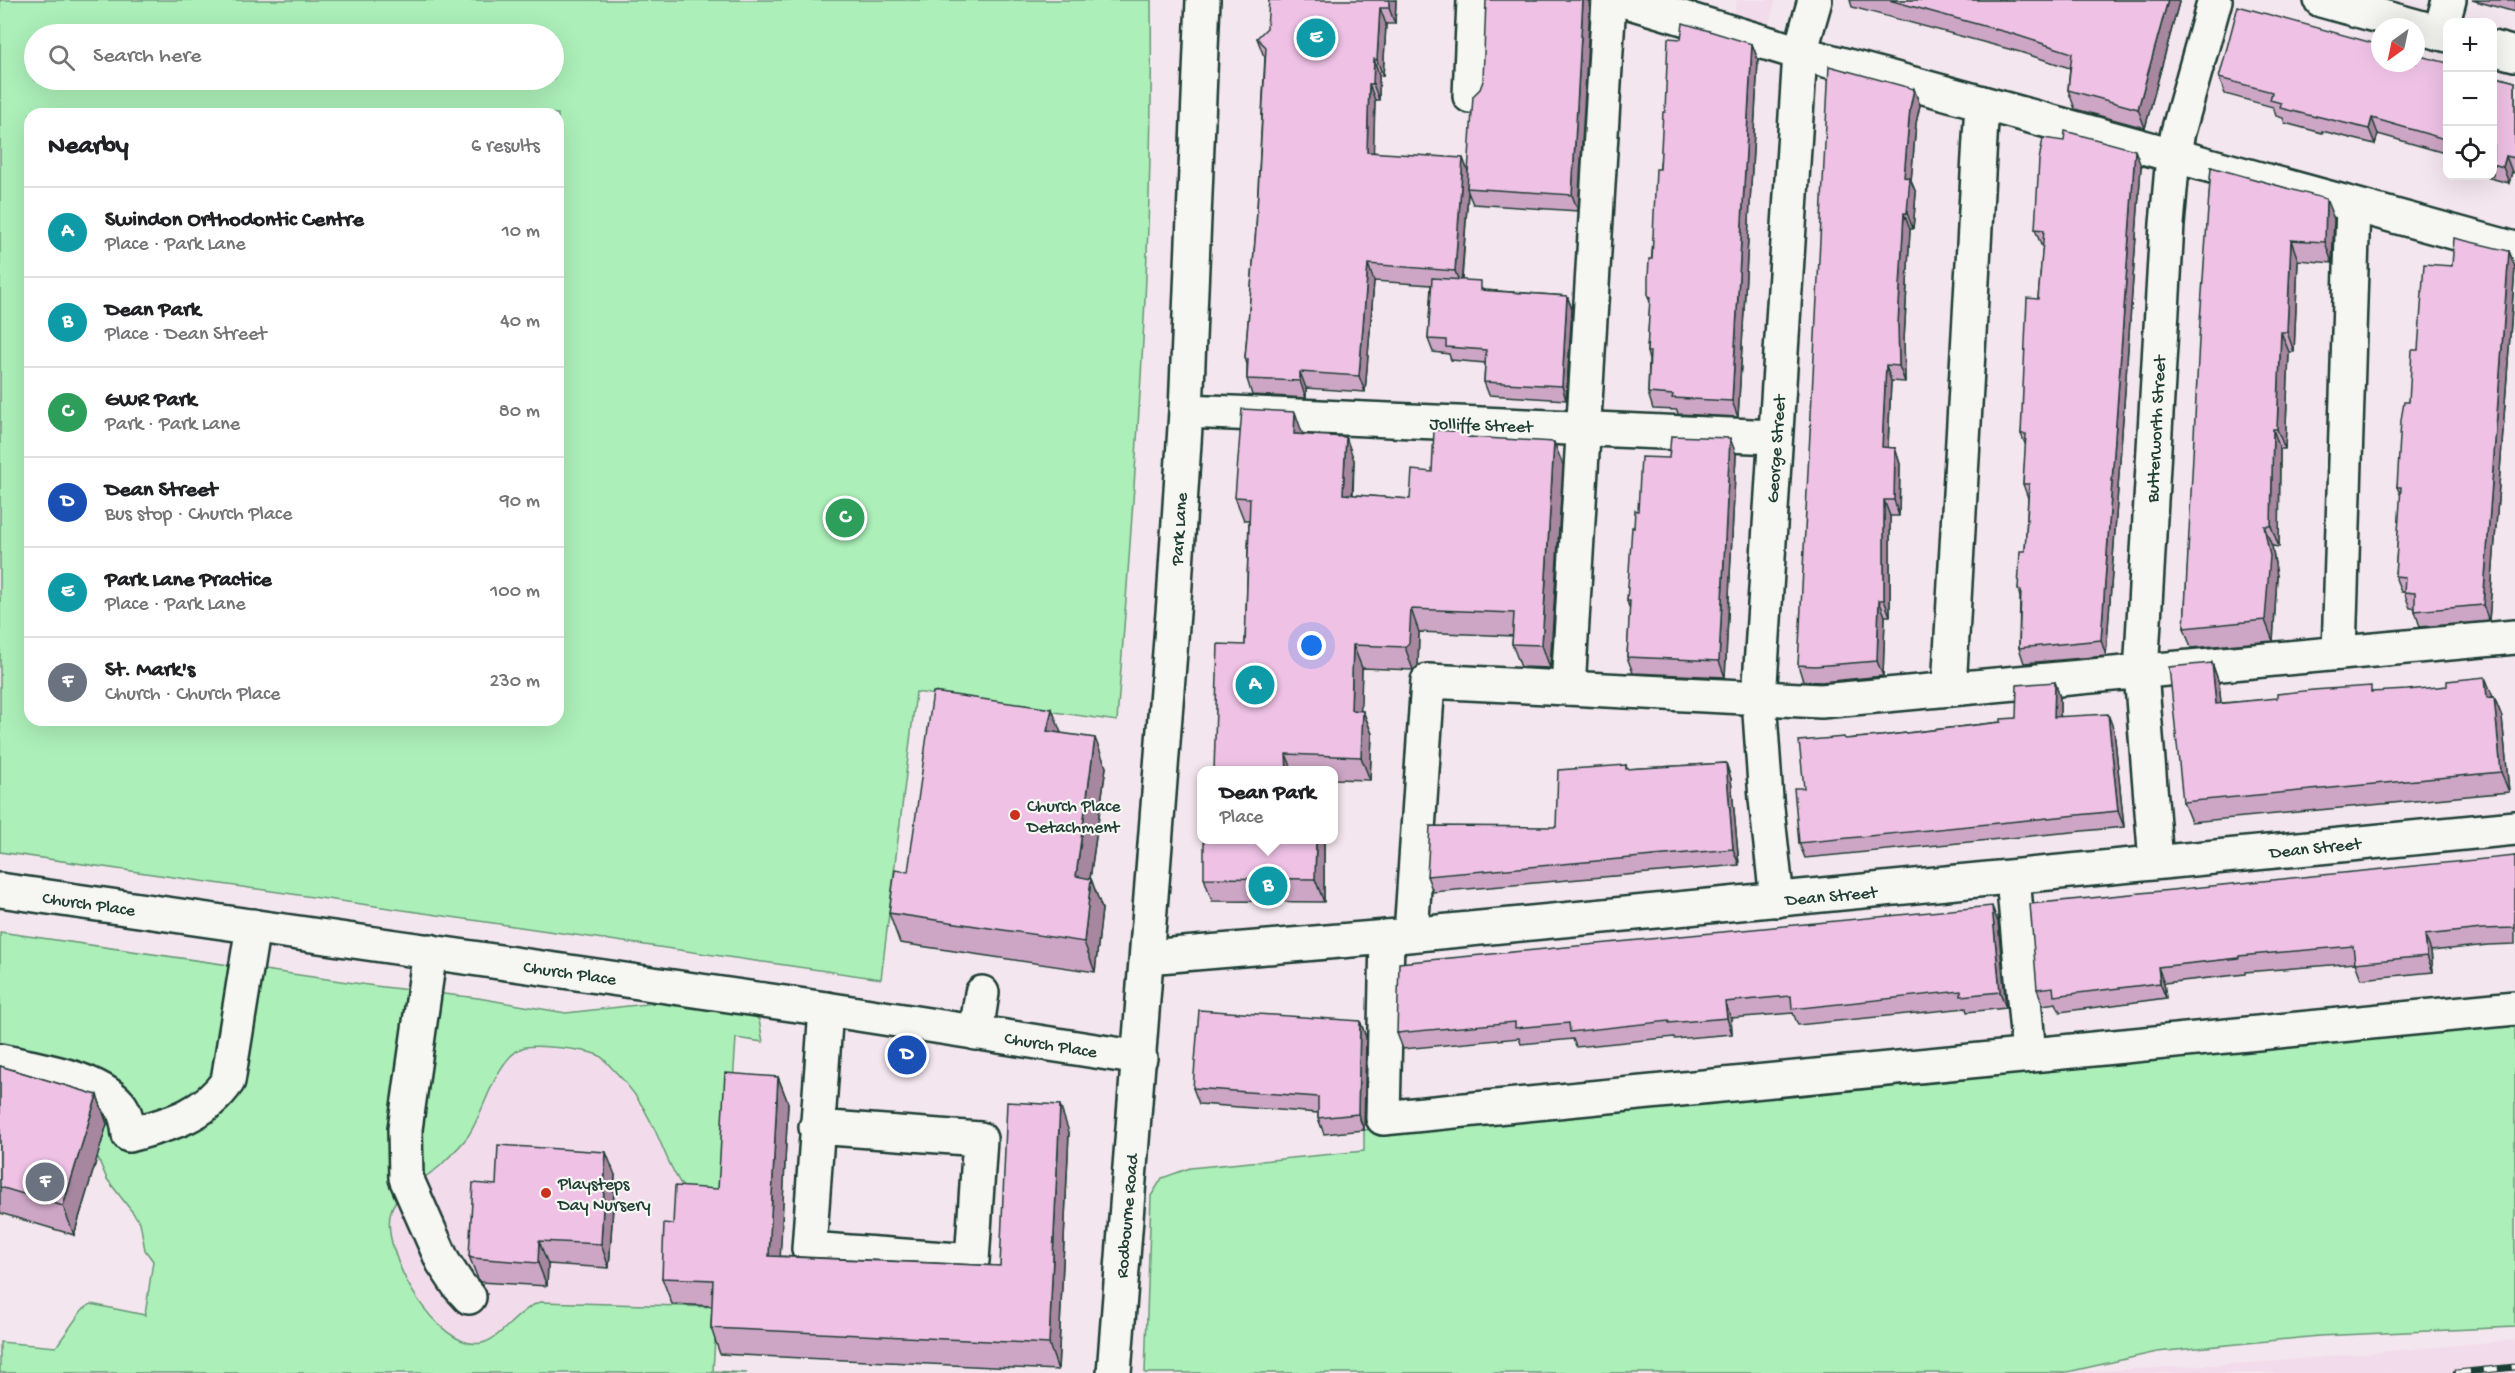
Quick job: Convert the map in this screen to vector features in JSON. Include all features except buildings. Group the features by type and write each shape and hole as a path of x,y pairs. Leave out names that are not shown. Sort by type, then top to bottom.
{"street":[{"name":"Park Lane","path":"1140,1058 1185,411 1203,0"},
{"path":"1470,96 1474,0"},
{"path":"1568,688 1609,0"},
{"path":"1623,0 1800,53 2515,249"},
{"name":"George Street","path":"1777,900 1766,799 1759,699 1800,53 1815,0"},
{"name":"Butterworth Street","path":"2156,862 2141,673 2166,236 2173,156 2215,0"},
{"path":"2321,0 2443,34"},
{"path":"2446,18 2449,0"},
{"path":"2497,49 2515,54"},
{"path":"1949,689 1982,103"},
{"path":"2339,653 2353,205"},
{"name":"Jolliffe Street","path":"1185,411 1775,437"},
{"path":"2515,637 1821,701 1428,681 1399,936 1383,1118 2515,1008"},
{"name":"Dean Street","path":"1147,957 1399,936 2515,828"},
{"path":"2013,878 2030,1055"},
{"name":"Church Place","path":"0,890 826,1008 1140,1058"},
{"path":"0,1061 66,1077 102,1092 119,1104 128,1122 129,1135 185,1119 213,1101 228,1081 253,926"},
{"path":"430,951 405,1129 406,1178 443,1262 469,1297"},
{"path":"976,1033 982,993"},
{"path":"816,1127 980,1139 972,1262 809,1249 816,1127 826,1008"},
{"name":"Rodbourne Road","path":"1114,1373 1140,1058"}],"shaded area":[{"path":"1737,0 1776,0 1766,33 1732,23"},
{"name":"Playsteps Day Nursery","path":"538,1047 600,1055 619,1075 650,1120 672,1169 685,1189 717,1307 540,1302 526,1307 495,1338 481,1343 461,1341 445,1331 408,1286 396,1260 389,1232 391,1210 398,1197 493,1084 505,1064 522,1048"},
{"path":"2515,1340 2515,1373 2063,1373 2266,1362"}],"green space":[{"path":"0,0 1151,0 1149,181 1142,361 1117,721 916,692 881,979 0,852"},
{"path":"0,932 375,986 478,998 566,1013 664,1002 749,1011 759,1020 763,1042 736,1038 724,1216 683,1187 643,1108 628,1086 603,1059 598,1055 583,1051 537,1046 522,1048 504,1064 468,1136 440,1166 399,1197 391,1211 390,1229 394,1250 415,1295 430,1316 447,1332 465,1342 482,1343 489,1340 531,1306 540,1302 717,1307 713,1371 747,1373 0,1373 0,1342 56,1347 82,1310 91,1304 145,1315 153,1261 145,1250 140,1222 107,1179 94,1149 0,1092"},
{"path":"2515,1017 2515,1327 2319,1336 2157,1352 2063,1373 1145,1373 1151,1196 1162,1178 1190,1168 1364,1151 1364,1130 1951,1069"}],"railway":[{"path":"2456,1373 2515,1367"}],"place":[{"name":"Park Lane Practice","path":"1316,38"},
{"name":"GWR Park","path":"845,518"},
{"name":"Swindon Orthodontic Centre","path":"1255,685"},
{"name":"Church Place Detachment","path":"1015,815"},
{"name":"Dean Park","path":"1268,886"},
{"name":"Dean Street","path":"907,1055"},
{"name":"St. Mark's","path":"45,1182"},
{"name":"Playsteps Day Nursery","path":"546,1193"}]}
